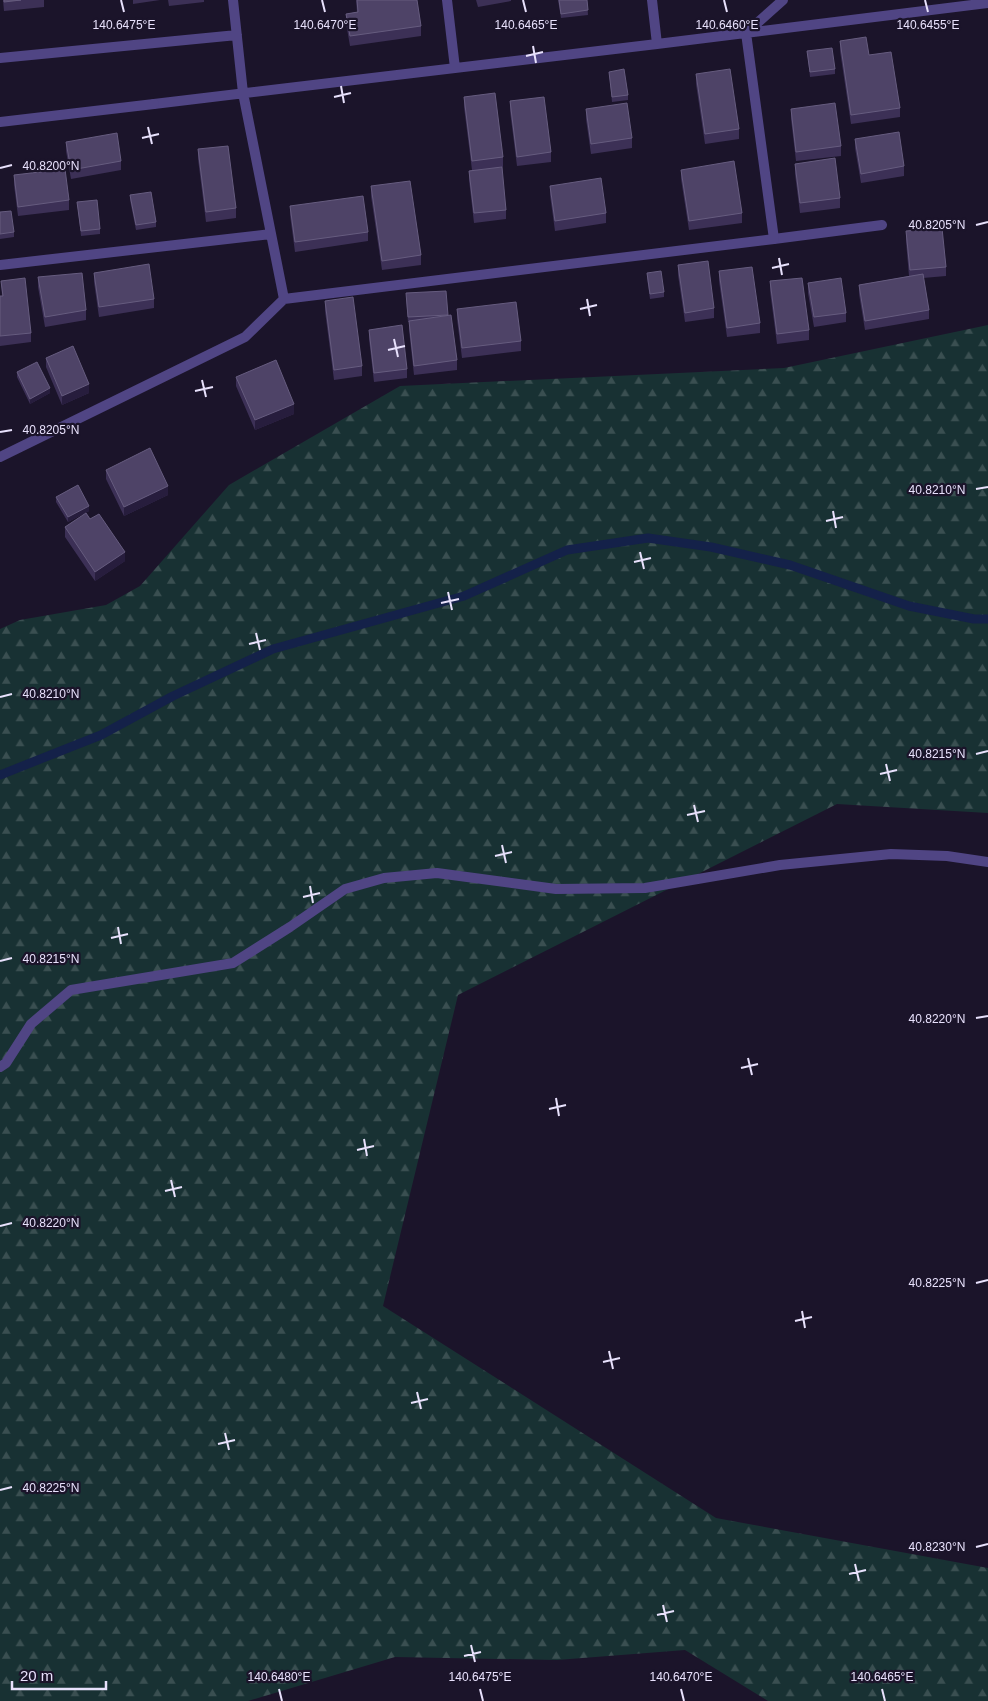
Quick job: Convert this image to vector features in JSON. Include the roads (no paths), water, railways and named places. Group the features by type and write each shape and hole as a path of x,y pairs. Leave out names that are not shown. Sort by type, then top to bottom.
{"street":[{"path":"233,0 243,93 284,299"},
{"path":"447,0 455,68"},
{"path":"652,0 657,44"},
{"path":"746,34 783,0"},
{"path":"0,122 746,34 988,3"},
{"path":"746,34 774,239"},
{"path":"0,58 237,35"},
{"path":"0,458 245,337 284,299 882,224"},
{"path":"0,266 271,234"},
{"path":"0,1067 6,1063 31,1024 71,990 232,964 345,889 384,878 437,872 556,889 645,888 780,865 891,854 947,856 988,862"}],"waterway":[{"path":"0,775 101,735 173,696 273,649 464,596 567,550 648,538 711,547 790,565 909,606 974,619 988,619"}]}
